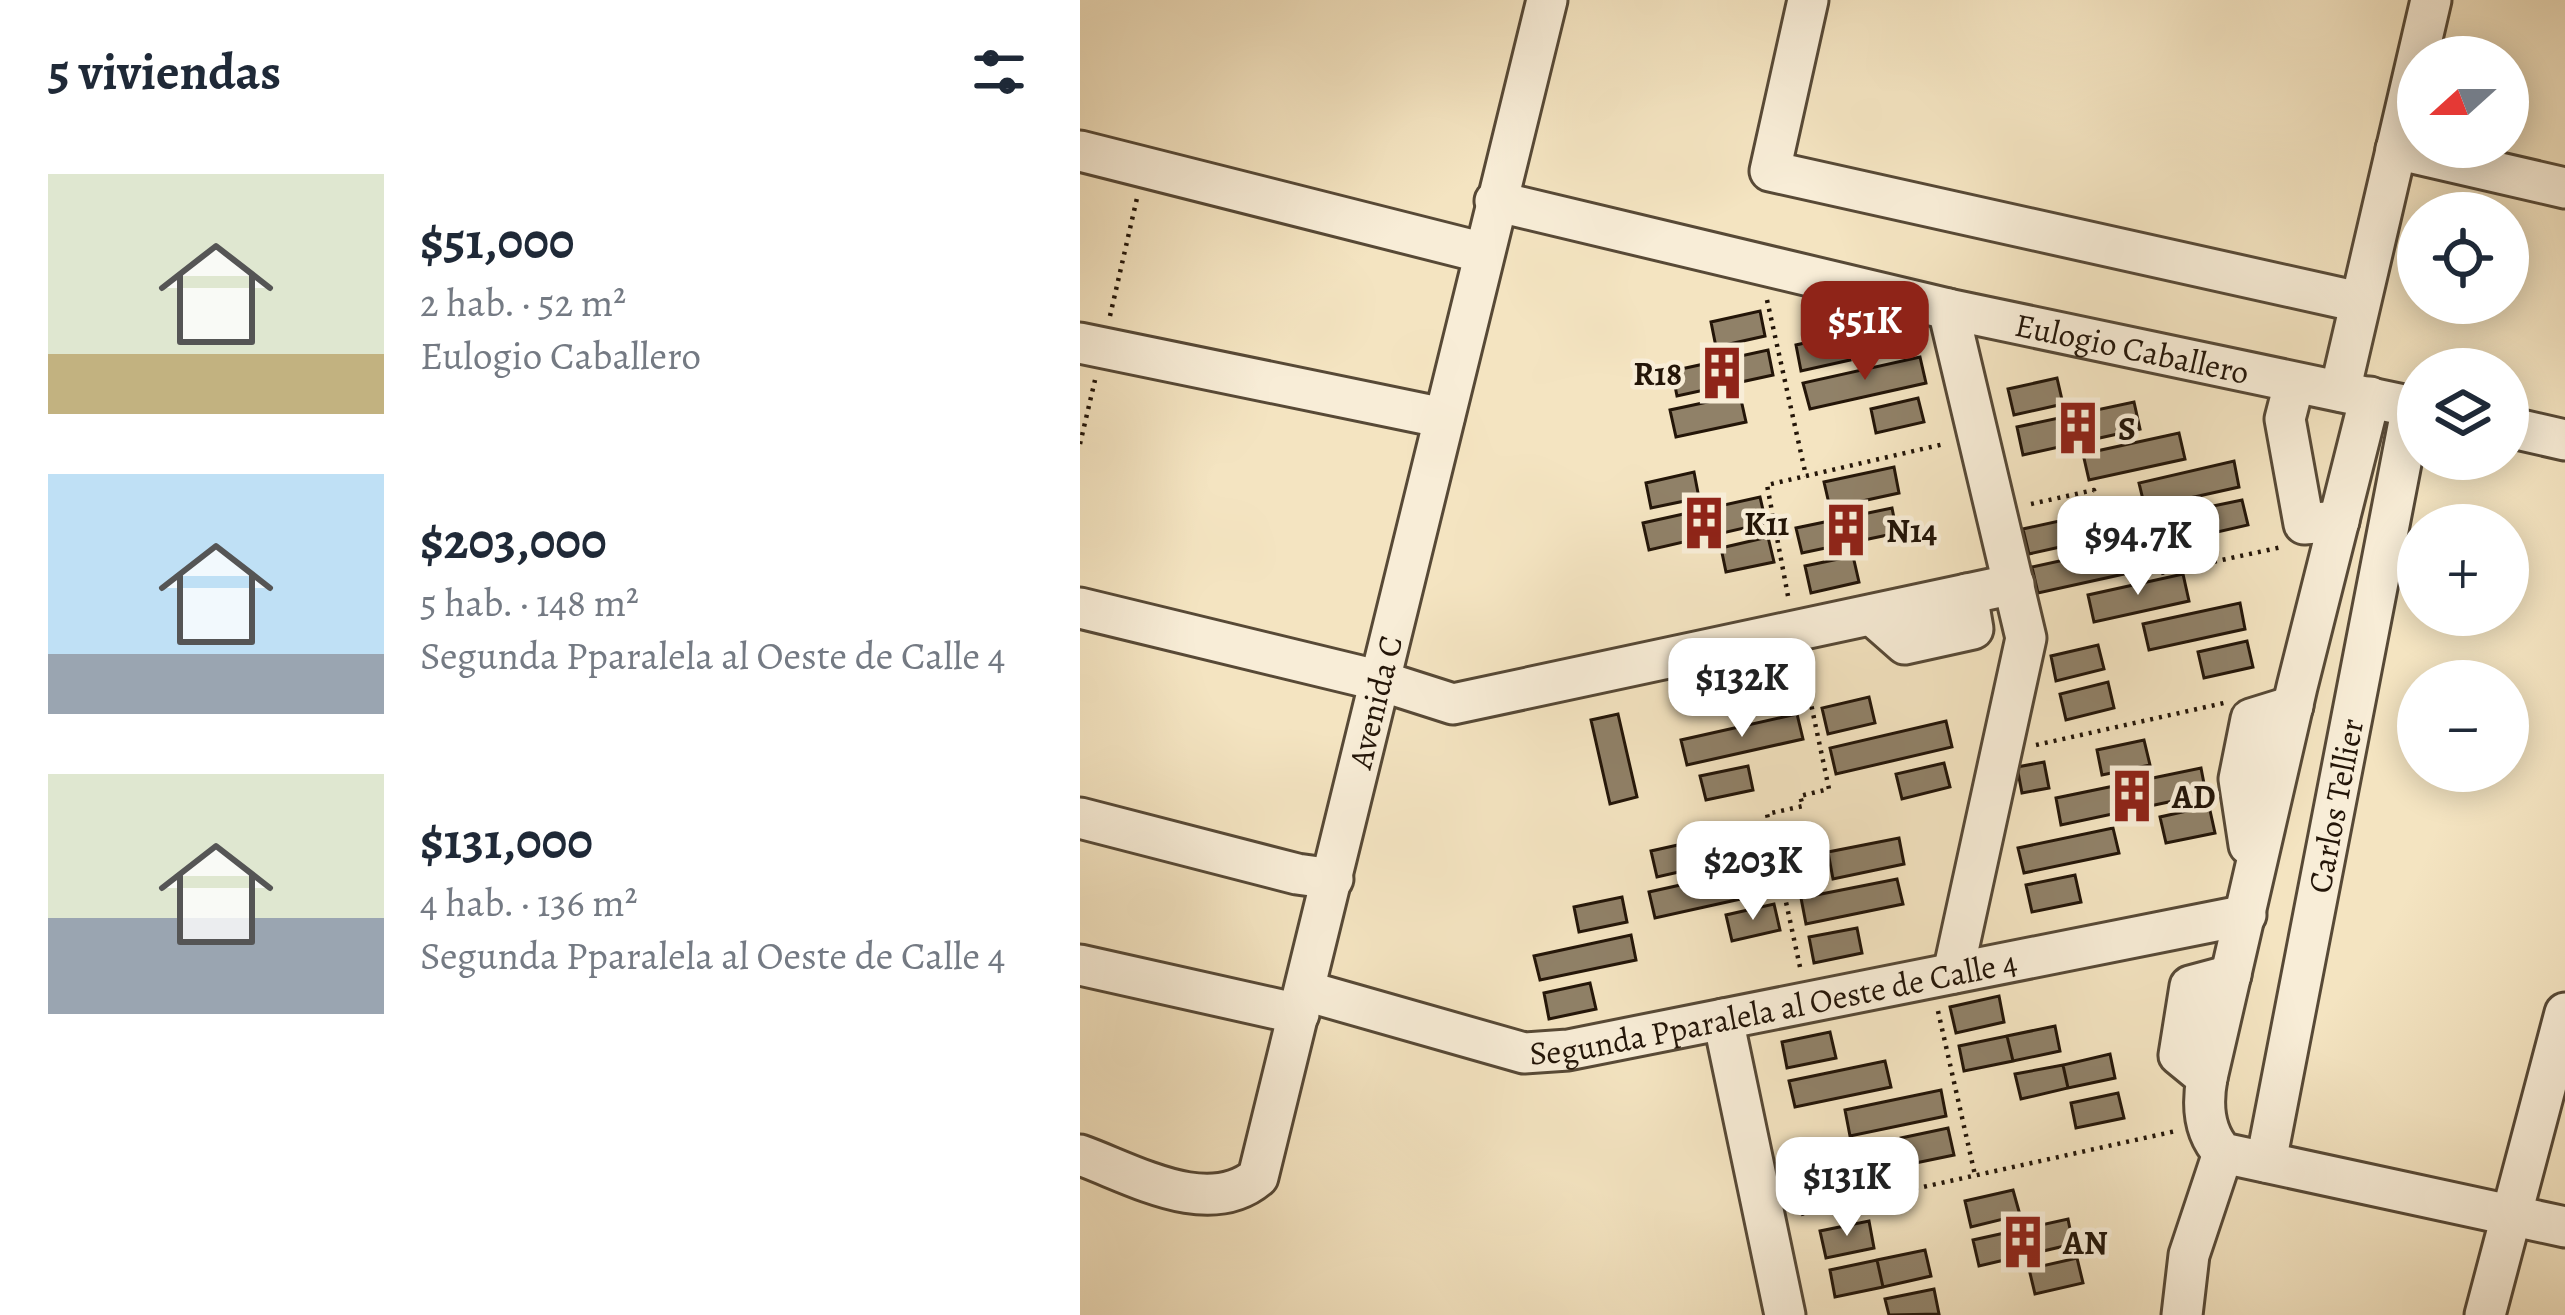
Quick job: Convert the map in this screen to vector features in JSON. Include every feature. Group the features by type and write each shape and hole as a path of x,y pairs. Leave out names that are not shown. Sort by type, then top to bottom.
{"street":[{"name":"Avenida C","path":"1080,1155 1183,1192 1214,1196 1240,1192 1258,1177 1547,0"},
{"path":"1808,0 1770,170 2359,302"},
{"name":"Carlos Tellier","path":"2182,1315 2188,1255 2215,1139 2207,1078 2337,528 2355,394 2359,302 2431,0"},
{"path":"2396,149 2565,188"},
{"path":"1080,151 1484,253"},
{"name":"Eulogio Caballero","path":"1495,201 1948,309 2397,403"},
{"path":"1942,975 2026,638 1948,309"},
{"path":"1091,345 1444,418"},
{"path":"2294,384 2284,419 2304,524 2337,528"},
{"path":"2529,432 2565,440"},
{"name":"Carlos Tellier","path":"2266,1162 2401,480"},
{"path":"1080,608 1381,681 1453,704 2014,584"},
{"path":"1080,818 1333,879"},
{"name":"Segunda Pparalela al Oeste de Calle 4","path":"1080,965 1303,1003 1524,1053 1568,1051 2246,915"},
{"path":"2485,1315 2565,1013"},
{"path":"1723,1019 1784,1315"},
{"path":"2215,1139 2266,1162 2565,1226"}],"path":[{"path":"1080,444 1091,345 1144,167"},
{"path":"1760,264 1806,476"},
{"path":"1808,1002 1767,814 1803,806 1801,796 1829,790 1767,485 1978,436"},
{"path":"1996,511 2094,490 2101,519 2116,516 2117,525 2145,519 2157,574 2337,528"},
{"path":"2001,753 2229,702"},
{"path":"1942,975 1975,1175"},
{"path":"1789,1216 1975,1175 2215,1139"}],"building":[{"path":"1760,311 1765,336 1716,347 1711,322"},
{"path":"1844,334 1850,360 1801,371 1796,345"},
{"name":"R18","path":"1768,350 1773,375 1677,396 1672,371"},
{"path":"1920,357 1926,383 1810,409 1803,383"},
{"name":"S","path":"2057,378 2063,404 2014,415 2008,389"},
{"name":"R18","path":"1740,395 1746,422 1676,437 1670,410"},
{"path":"1918,398 1924,422 1876,433 1871,409"},
{"name":"S","path":"2134,402 2140,429 2023,455 2017,427"},
{"path":"2179,433 2185,459 2089,480 2083,454"},
{"path":"2234,461 2239,487 2145,508 2139,483"},
{"name":"N14","path":"1894,467 1899,493 1830,508 1824,482"},
{"name":"K11","path":"1694,472 1699,498 1651,508 1646,483"},
{"name":"K11","path":"1760,497 1766,523 1649,550 1643,523"},
{"path":"2242,500 2248,525 2200,536 2194,510"},
{"name":"N14","path":"1892,508 1897,533 1802,553 1796,528"},
{"path":"2073,518 2078,543 2029,554 2023,529"},
{"path":"1768,537 1774,562 1726,572 1721,548"},
{"path":"2128,546 2133,572 2038,593 2032,567"},
{"path":"1853,556 1859,582 1811,593 1805,566"},
{"path":"2183,574 2189,601 2094,622 2088,595"},
{"path":"2240,603 2245,629 2149,650 2143,624"},
{"path":"2247,641 2253,667 2204,678 2198,652"},
{"path":"2098,645 2104,669 2056,681 2051,656"},
{"path":"1789,675 1794,701 1749,711 1743,685"},
{"path":"2108,682 2114,708 2066,720 2060,694"},
{"path":"1869,697 1875,723 1828,734 1822,708"},
{"path":"1618,714 1637,797 1610,804 1591,720"},
{"path":"1797,714 1803,739 1687,765 1681,740"},
{"path":"1946,721 1952,747 1836,774 1830,748"},
{"path":"2144,740 2150,765 2102,775 2097,750"},
{"path":"2044,762 2049,788 2022,793 2017,767"},
{"path":"1944,763 1950,787 1902,799 1896,774"},
{"path":"1748,766 1753,790 1706,800 1700,776"},
{"name":"AD","path":"2201,768 2206,794 2061,825 2056,798"},
{"path":"2209,806 2215,833 2166,843 2160,817"},
{"path":"2113,828 2119,853 2024,873 2018,848"},
{"path":"1899,838 1904,864 1833,879 1828,852"},
{"path":"1700,840 1705,866 1657,877 1651,851"},
{"path":"1766,866 1772,892 1655,918 1649,892"},
{"path":"2075,875 2081,902 2032,912 2026,885"},
{"path":"1897,879 1903,904 1806,924 1801,898"},
{"path":"1622,897 1627,922 1579,932 1574,907"},
{"path":"1774,904 1780,930 1732,941 1726,915"},
{"path":"1857,928 1862,953 1814,963 1809,937"},
{"path":"1631,935 1636,960 1540,980 1534,956"},
{"path":"1590,983 1596,1009 1549,1019 1544,993"},
{"path":"1999,996 2004,1022 1956,1033 1950,1007"},
{"path":"2055,1026 2060,1051 2013,1061 2007,1036"},
{"path":"1830,1032 1836,1058 1787,1068 1782,1042"},
{"path":"2007,1036 2013,1061 1964,1071 1959,1046"},
{"path":"2110,1054 2115,1078 2068,1088 2063,1065"},
{"path":"1885,1061 1891,1087 1795,1107 1789,1081"},
{"path":"2063,1065 2068,1088 2021,1099 2015,1074"},
{"path":"1941,1090 1946,1116 1850,1136 1845,1110"},
{"path":"2118,1093 2124,1118 2076,1128 2071,1103"},
{"path":"1948,1128 1954,1155 1906,1165 1901,1138"},
{"name":"AN","path":"2013,1190 2020,1215 1971,1227 1965,1201"},
{"name":"AN","path":"2068,1219 2073,1244 1979,1266 1973,1240"},
{"path":"1869,1221 1874,1248 1826,1258 1820,1231"},
{"path":"1925,1250 1931,1276 1883,1287 1877,1260"},
{"path":"2077,1258 2083,1283 2035,1294 2029,1269"},
{"path":"1877,1260 1883,1287 1835,1297 1830,1270"},
{"path":"1934,1289 1939,1314 1889,1315 1885,1299"}],"place":[{"name":"R18","path":"1722,373"},
{"name":"S","path":"2078,428"},
{"name":"K11","path":"1704,523"},
{"name":"N14","path":"1846,530"},
{"name":"AD","path":"2132,796"},
{"name":"AN","path":"2023,1242"}]}
